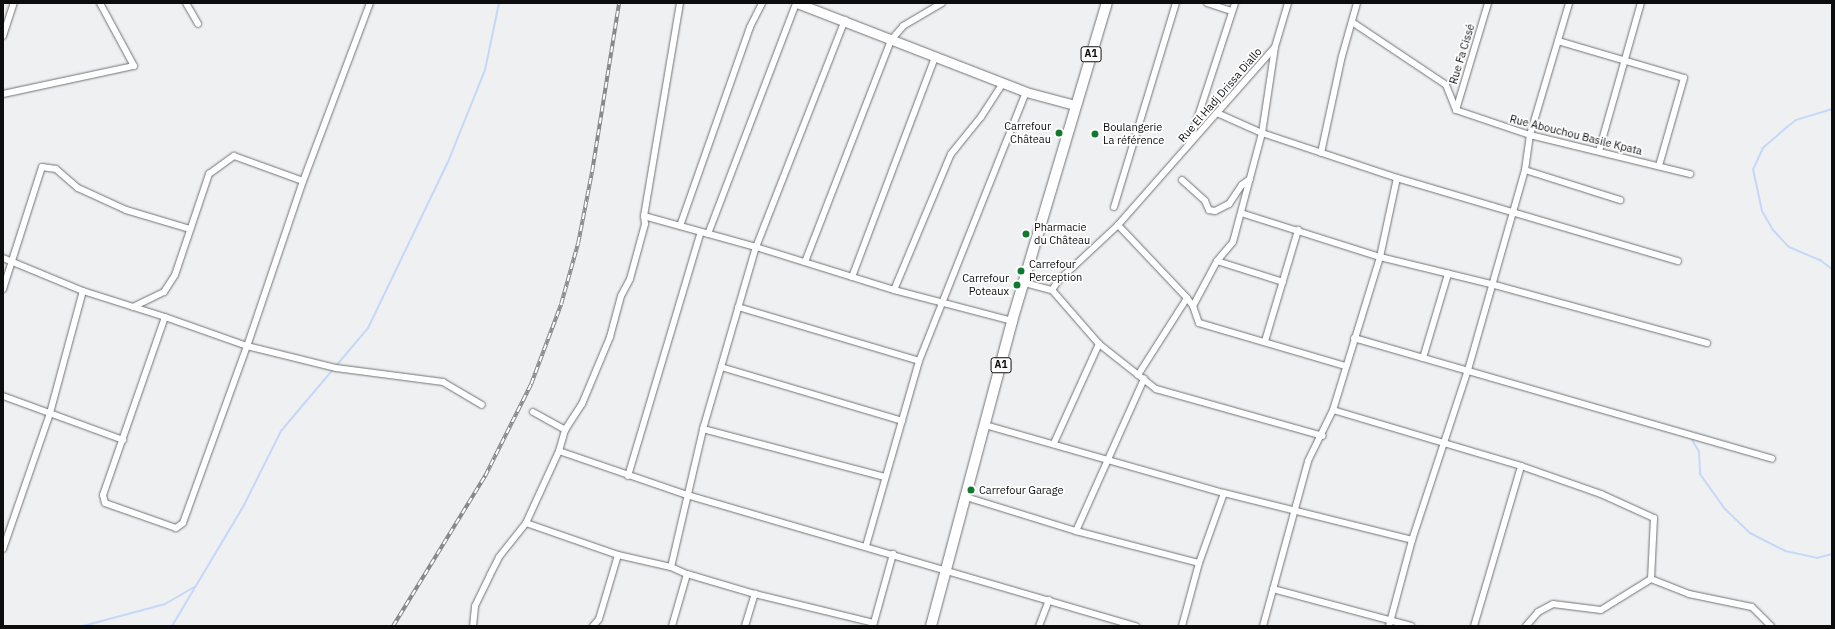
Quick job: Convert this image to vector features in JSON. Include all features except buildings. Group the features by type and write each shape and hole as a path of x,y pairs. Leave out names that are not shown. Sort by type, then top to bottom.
{"main road":[{"name":"A1","path":"931,626 945,569 986,425 1012,321 1025,283 1075,105 1107,3"}],"street":[{"path":"3,36 14,3"},
{"path":"3,94 134,66 100,3"},
{"path":"186,3 198,24"},
{"path":"165,317 103,495 105,503 176,528 183,523 247,346 303,181 370,3"},
{"path":"472,626 475,606 499,556 526,523 559,451 565,430 582,404 610,337 621,296 630,279 645,224 644,216 680,3"},
{"path":"680,226 750,27 762,3"},
{"path":"708,234 796,3 845,20 891,40 936,56 1026,92 1075,105"},
{"path":"805,262 891,40 903,26 942,3"},
{"path":"1114,207 1176,3"},
{"path":"1207,3 1232,11"},
{"path":"1188,146 1235,3"},
{"name":"Rue El Hadj Drissa Diallo","path":"1052,290 1058,281 1118,225 1275,47 1288,3"},
{"path":"1321,153 1342,56 1358,3"},
{"name":"Rue Fa Cissé","path":"1456,110 1488,3"},
{"path":"1389,624 1412,540 1468,370 1491,284 1525,170 1530,135 1569,3"},
{"path":"1599,151 1641,3"},
{"path":"670,567 703,429 756,247 845,20"},
{"path":"1352,22 1446,85 1456,110"},
{"path":"1558,41 1624,59 1684,78 1659,166"},
{"path":"1193,306 1217,261 1233,242 1262,133 1275,47"},
{"path":"852,277 936,56"},
{"path":"894,290 951,154 1003,83"},
{"path":"866,546 919,361 1026,92"},
{"name":"Rue Abouchou Basile Kpata","path":"1456,110 1530,135 1690,174"},
{"path":"1217,113 1262,133 1397,178 1512,214 1678,262"},
{"path":"133,307 164,292 175,274 209,174 234,156 303,181"},
{"path":"3,289 42,167 56,168 78,188 126,210 190,230"},
{"path":"1525,170 1620,200"},
{"path":"1263,626 1308,462 1323,436 1333,410 1380,257 1397,178"},
{"path":"1182,180 1205,201 1209,210 1215,211 1229,204 1242,185 1250,179"},
{"path":"1240,213 1380,257 1491,284 1707,344"},
{"path":"644,216 680,226 700,234 708,234 756,247 941,304 1012,321"},
{"path":"1118,225 1187,298 1193,306 1199,323 1266,341 1346,366"},
{"path":"1266,341 1298,230"},
{"path":"628,476 700,234"},
{"path":"3,258 83,291 165,317 247,346 336,368 443,382 482,405"},
{"path":"1217,261 1283,282"},
{"path":"1423,358 1448,274"},
{"path":"1025,283 1052,290 1100,344 1156,388 1323,436"},
{"path":"3,549 50,413 83,291"},
{"path":"1076,531 1141,377 1187,298"},
{"path":"738,307 919,361"},
{"path":"1354,338 1772,459"},
{"path":"1054,442 1100,344"},
{"path":"722,367 902,421"},
{"path":"3,396 123,440"},
{"path":"1333,410 1445,442 1521,466 1602,494 1654,518 1652,579"},
{"path":"533,412 565,430"},
{"path":"986,425 1054,442 1107,459 1294,511 1412,540"},
{"path":"703,429 885,477"},
{"path":"559,451 628,476 687,495 945,569 1136,626"},
{"path":"1474,626 1521,466"},
{"path":"1182,626 1199,563 1224,492"},
{"path":"966,497 1076,531 1199,563"},
{"path":"526,523 618,555 670,567 688,574 755,594 874,625 893,554"},
{"path":"593,626 599,618 618,555"},
{"path":"672,626 688,574"},
{"path":"1526,626 1538,612 1553,604 1577,605 1594,611 1601,610 1652,579"},
{"path":"1652,579 1689,594 1752,607 1771,626"},
{"path":"1273,590 1389,624 1411,626"},
{"path":"745,626 755,594"},
{"path":"1039,626 1049,600"}],"waterway":[{"path":"172,626 244,505 281,431 368,328 448,162 485,70 499,3"},
{"path":"1832,109 1796,120 1763,148 1753,169 1762,211 1773,230 1789,247 1820,260 1832,269"},
{"path":"1359,336 1377,342"},
{"path":"1691,438 1699,452 1700,474 1725,509 1750,533 1785,551 1817,558 1832,554"},
{"path":"83,626 165,604 194,587"}],"railway":[{"path":"393,626 485,476 531,384 561,304 578,243 592,171 619,3"}],"place":[{"name":"Carrefour Château","path":"1059,133"},
{"name":"Boulangerie La référence","path":"1095,134"},
{"name":"Pharmacie du Château","path":"1026,234"},
{"name":"Carrefour Perception","path":"1021,271"},
{"name":"Carrefour Poteaux","path":"1017,285"},
{"name":"Carrefour Garage","path":"971,490"}]}
